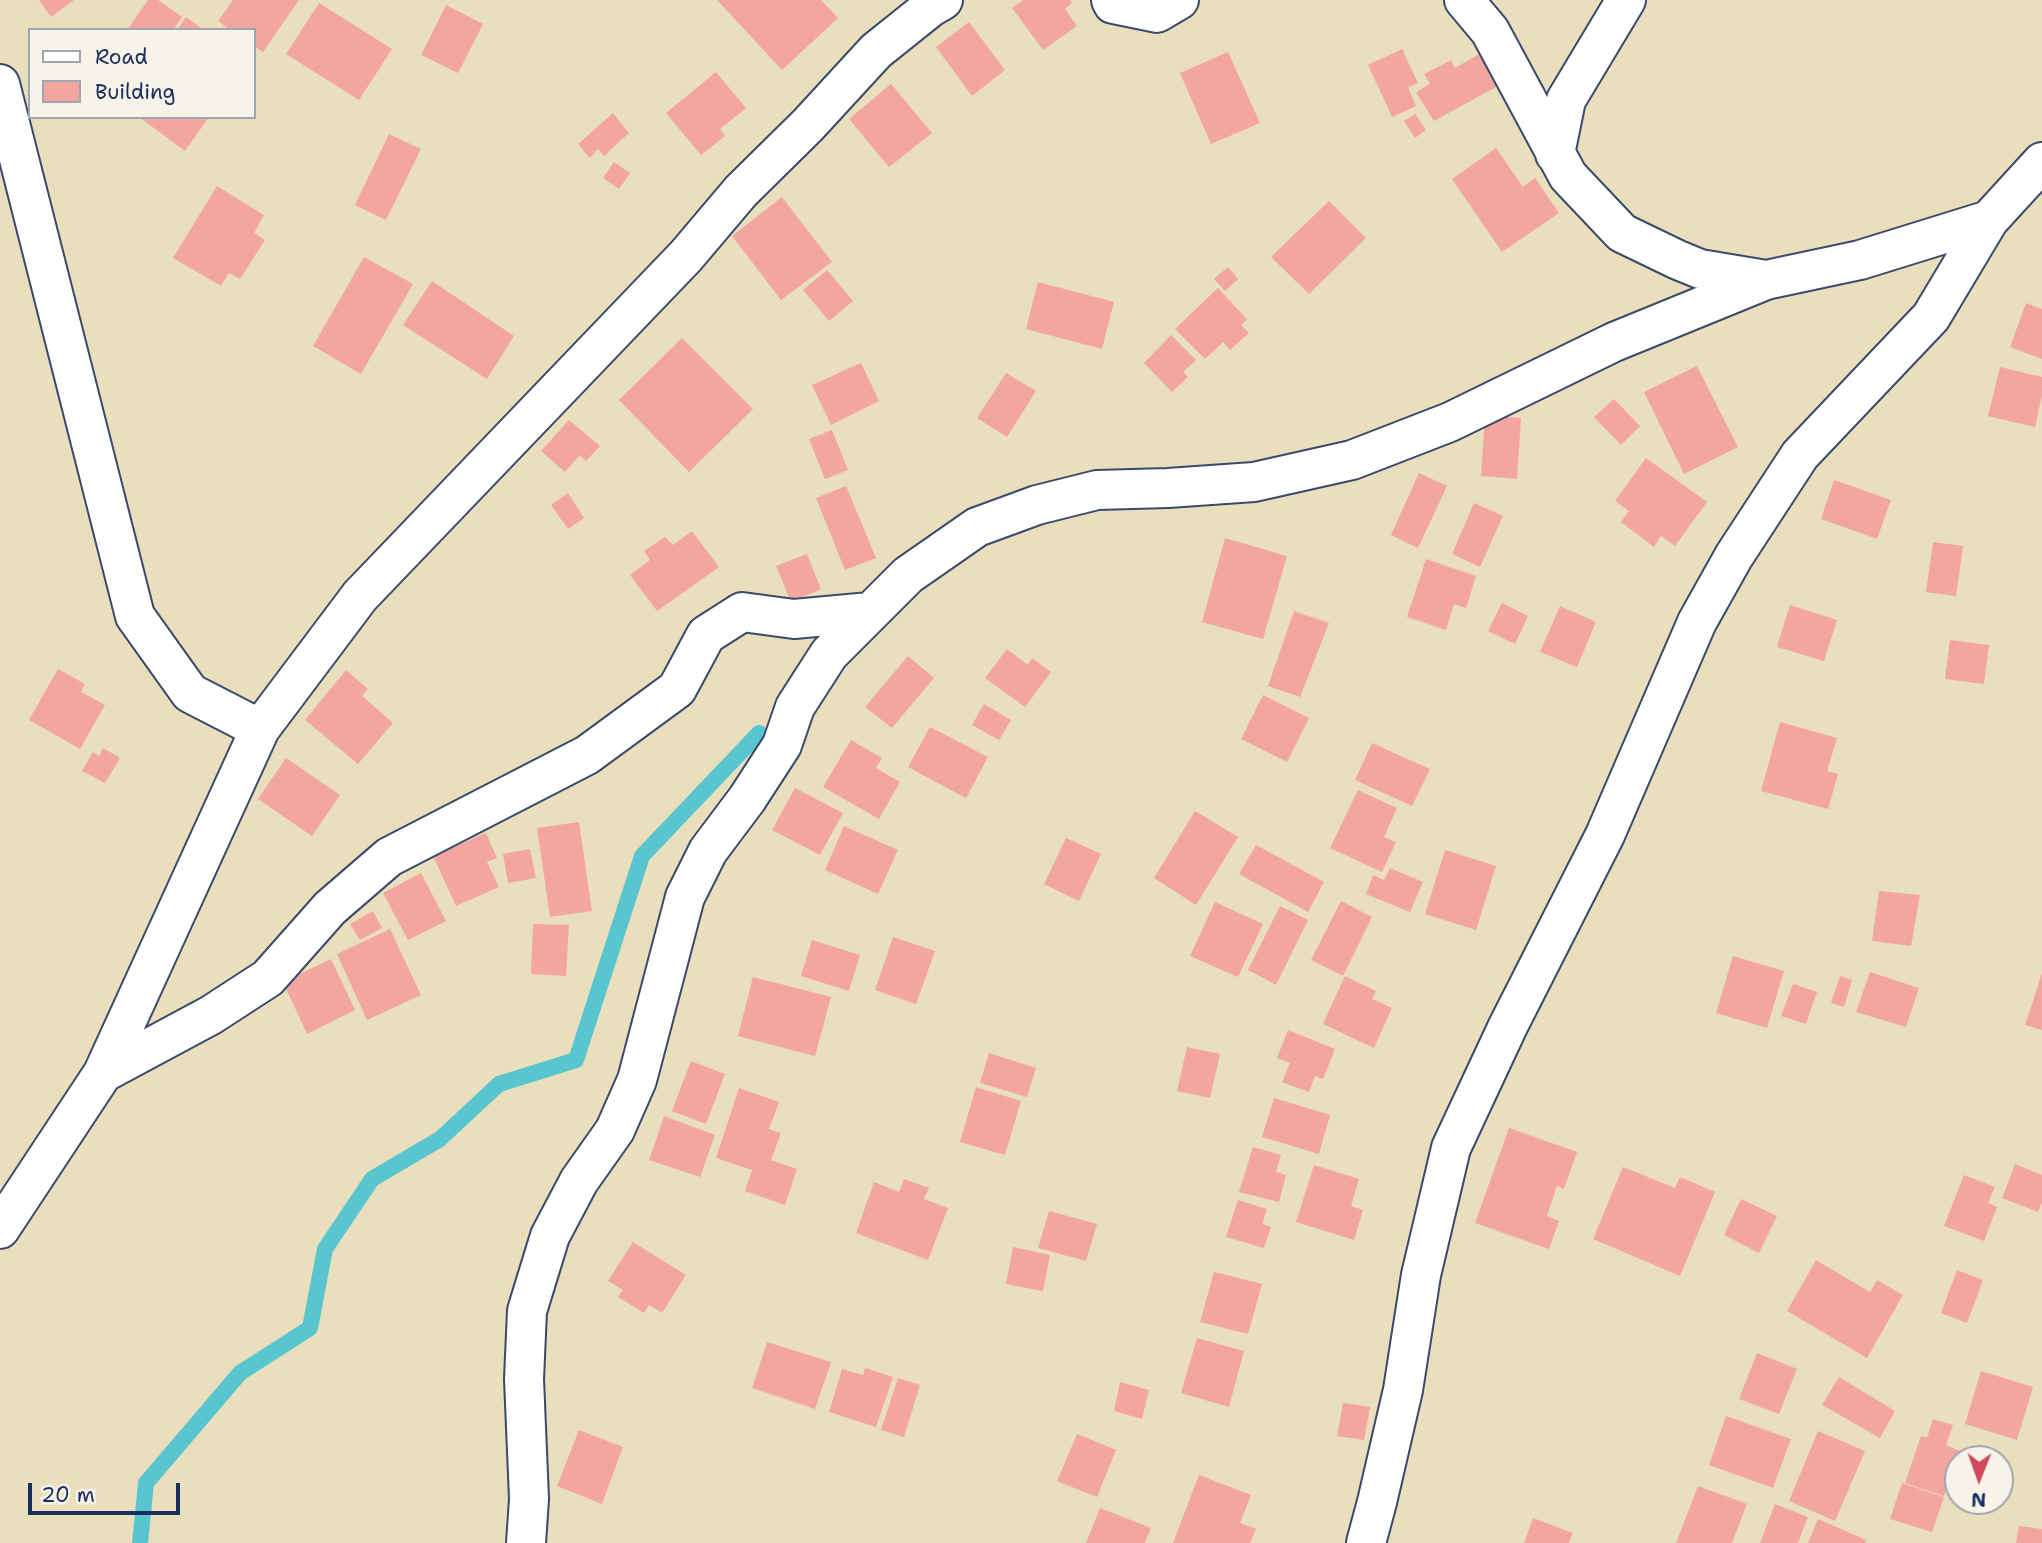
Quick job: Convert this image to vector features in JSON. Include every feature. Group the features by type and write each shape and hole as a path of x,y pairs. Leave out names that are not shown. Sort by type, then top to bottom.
{"street":[{"path":"0,1229 103,1073 260,729 360,596 686,256 741,191 808,125 876,51 943,0"},
{"path":"1111,0 1113,4 1157,13 1179,0"},
{"path":"1464,0 1490,31 1568,176 1622,233 1700,269 1766,281"},
{"path":"1555,154 1566,100 1626,0"},
{"path":"0,84 135,616 190,694 260,729"},
{"path":"1366,1543 1403,1390 1421,1275 1451,1148 1508,1026 1605,835 1697,622 1734,556 1800,455 1931,317 2015,204 2042,162"},
{"path":"526,1543 529,1499 524,1379 527,1311 550,1236 579,1181 615,1130 637,1080 685,897 708,851 747,799 782,745 795,707 829,654 908,575 977,527 1037,505 1097,490 1254,482 1352,460 1450,422 1614,342 1766,281 1860,260 2015,204"},
{"path":"103,1073 211,1016 268,978 330,908 389,857 587,755 677,690 706,635 742,612 794,620 870,612"}],"building":[{"path":"39,0 74,0 51,17"},
{"path":"148,0 158,0 182,17 174,28 128,28"},
{"path":"233,0 299,0 263,52 256,47 256,28 227,28 218,21"},
{"path":"717,0 821,0 838,18 782,70"},
{"path":"1023,0 1070,0 1072,3 1065,9 1077,26 1043,50 1012,8"},
{"path":"319,3 392,49 359,100 286,54"},
{"path":"446,5 483,24 458,73 421,55"},
{"path":"186,17 201,28 178,28"},
{"path":"969,22 1005,70 972,96 936,47"},
{"path":"1402,49 1418,83 1408,87 1416,106 1392,117 1368,65"},
{"path":"1228,52 1260,123 1211,144 1180,73"},
{"path":"1479,54 1498,86 1434,121 1416,92 1430,84 1424,74 1451,60 1455,68"},
{"path":"716,72 746,108 720,129 725,136 701,155 666,113"},
{"path":"891,84 932,133 889,167 849,119"},
{"path":"613,113 629,133 604,156 598,149 590,158 578,144"},
{"path":"1415,114 1426,130 1415,138 1404,121"},
{"path":"142,119 208,119 185,151"},
{"path":"389,134 421,149 386,220 355,205"},
{"path":"1496,148 1523,187 1535,178 1559,213 1502,252 1452,179"},
{"path":"614,162 630,173 619,189 603,178"},
{"path":"217,186 264,215 254,233 265,240 240,279 229,273 221,286 173,258"},
{"path":"782,197 832,262 781,300 732,236"},
{"path":"1329,201 1366,238 1309,294 1271,257"},
{"path":"364,257 413,284 361,374 313,346"},
{"path":"1228,267 1238,279 1225,291 1214,279"},
{"path":"827,270 853,301 829,321 803,290"},
{"path":"432,281 514,336 487,379 403,325"},
{"path":"1038,282 1114,302 1102,349 1026,329"},
{"path":"1218,288 1247,319 1241,325 1249,333 1230,350 1223,342 1205,359 1175,329"},
{"path":"2026,303 2042,309 2042,359 2010,347"},
{"path":"1171,335 1196,360 1183,372 1188,377 1172,392 1144,363"},
{"path":"682,338 753,409 689,472 619,400"},
{"path":"861,363 879,401 831,425 812,385"},
{"path":"1697,366 1738,447 1684,474 1644,392"},
{"path":"2000,367 2042,377 2042,395 2035,427 1988,416"},
{"path":"1006,373 1036,391 1007,437 977,418"},
{"path":"1614,399 1640,426 1621,445 1594,417"},
{"path":"1485,415 1521,418 1517,479 1481,476"},
{"path":"569,420 600,446 586,461 580,455 565,472 541,451"},
{"path":"832,430 848,470 825,479 809,439"},
{"path":"1646,458 1707,502 1675,546 1661,536 1654,547 1621,522 1629,511 1615,501"},
{"path":"1419,473 1447,486 1418,548 1391,535"},
{"path":"1834,480 1891,500 1877,539 1821,519"},
{"path":"846,486 876,558 845,570 816,498"},
{"path":"568,493 584,518 568,529 551,505"},
{"path":"1474,503 1503,516 1480,567 1452,554"},
{"path":"692,531 719,567 657,611 630,575 650,560 644,551 665,537 673,545"},
{"path":"1225,538 1287,556 1263,639 1202,622"},
{"path":"1933,542 1963,546 1956,596 1926,592"},
{"path":"807,554 821,589 791,602 776,566"},
{"path":"1426,559 1476,576 1466,608 1454,604 1446,630 1407,617"},
{"path":"1502,603 1528,616 1515,644 1488,631"},
{"path":"1790,605 1837,620 1824,661 1777,647"},
{"path":"1560,606 1596,622 1577,667 1540,652"},
{"path":"1294,611 1329,623 1300,697 1268,686"},
{"path":"1950,640 1989,645 1984,684 1945,679"},
{"path":"1007,649 1028,665 1032,658 1051,672 1025,707 985,678"},
{"path":"908,656 934,678 892,728 865,707"},
{"path":"58,669 85,684 81,692 105,705 80,749 29,720"},
{"path":"346,670 368,689 362,696 393,723 358,764 305,720"},
{"path":"1263,695 1309,718 1287,762 1241,739"},
{"path":"984,704 1011,720 999,740 972,725"},
{"path":"1780,722 1837,738 1827,771 1838,774 1828,809 1761,791"},
{"path":"930,727 988,757 966,798 908,767"},
{"path":"851,740 882,758 876,768 900,782 879,819 823,787"},
{"path":"1372,743 1430,769 1412,806 1355,780"},
{"path":"103,748 120,758 105,783 82,771 93,752 99,756"},
{"path":"286,758 340,795 312,836 258,799"},
{"path":"795,788 843,813 820,855 772,830"},
{"path":"1358,790 1397,808 1384,837 1396,842 1382,872 1330,848"},
{"path":"1195,811 1238,837 1196,905 1154,878"},
{"path":"579,822 592,911 550,917 537,828"},
{"path":"844,826 898,850 878,894 825,870"},
{"path":"486,833 497,858 487,862 499,887 456,906 433,856"},
{"path":"1066,838 1101,854 1079,901 1044,884"},
{"path":"1256,845 1324,882 1308,912 1239,874"},
{"path":"530,849 536,878 508,883 503,854"},
{"path":"1445,850 1496,866 1476,930 1425,914"},
{"path":"1390,868 1423,882 1410,912 1366,894 1373,875 1384,880"},
{"path":"421,873 446,921 408,940 383,893"},
{"path":"1879,891 1920,895 1911,946 1872,941"},
{"path":"1341,901 1372,917 1343,976 1311,960"},
{"path":"1215,902 1263,924 1238,977 1190,956"},
{"path":"1280,906 1308,920 1276,985 1248,970"},
{"path":"373,911 382,928 360,940 350,924"},
{"path":"533,924 569,925 566,976 531,974"},
{"path":"390,929 421,995 367,1020 337,954"},
{"path":"893,937 935,951 916,1004 875,990"},
{"path":"812,940 860,955 849,991 801,976"},
{"path":"1733,956 1784,971 1767,1028 1716,1013"},
{"path":"331,959 355,1010 307,1034 283,982"},
{"path":"1870,972 1919,988 1906,1027 1856,1012"},
{"path":"2042,973 2042,1030 2025,1025"},
{"path":"1345,976 1376,991 1372,999 1392,1008 1374,1048 1323,1024"},
{"path":"1840,976 1852,980 1844,1007 1831,1003"},
{"path":"753,977 831,997 815,1056 738,1036"},
{"path":"1793,984 1817,992 1806,1024 1781,1016"},
{"path":"1288,1030 1335,1049 1323,1079 1315,1076 1309,1092 1282,1082 1290,1063 1277,1058"},
{"path":"1187,1047 1220,1054 1210,1098 1177,1091"},
{"path":"989,1053 1036,1068 1027,1097 980,1083"},
{"path":"691,1061 725,1074 706,1124 672,1111"},
{"path":"976,1087 1021,1101 1005,1155 960,1142"},
{"path":"739,1088 779,1102 769,1129 781,1133 771,1160 797,1169 785,1205 745,1191 752,1170 716,1158"},
{"path":"1274,1098 1330,1115 1319,1154 1262,1137"},
{"path":"664,1116 715,1135 700,1177 649,1160"},
{"path":"1509,1128 1577,1152 1564,1189 1557,1186 1547,1216 1559,1221 1549,1249 1475,1223"},
{"path":"1253,1147 1281,1155 1276,1172 1286,1175 1279,1202 1239,1192"},
{"path":"2015,1164 2042,1175 2042,1202 2038,1212 2002,1198"},
{"path":"1314,1165 1359,1179 1351,1206 1363,1210 1354,1240 1296,1222"},
{"path":"1623,1167 1675,1188 1680,1177 1715,1192 1680,1276 1593,1239"},
{"path":"1964,1175 1995,1187 1988,1203 1997,1207 1984,1241 1944,1226"},
{"path":"904,1179 929,1188 924,1199 948,1208 928,1260 856,1233 874,1182 899,1192"},
{"path":"1741,1199 1777,1216 1759,1253 1724,1235"},
{"path":"1238,1200 1267,1209 1262,1224 1271,1227 1264,1248 1226,1237"},
{"path":"1049,1211 1097,1224 1086,1261 1038,1248"},
{"path":"633,1242 686,1275 662,1313 649,1305 644,1313 618,1297 623,1290 608,1281"},
{"path":"1013,1247 1050,1255 1043,1291 1006,1284"},
{"path":"1816,1260 1870,1292 1877,1280 1903,1295 1867,1358 1787,1311"},
{"path":"1957,1270 1983,1280 1967,1323 1941,1313"},
{"path":"1214,1272 1262,1284 1248,1334 1200,1322"},
{"path":"1197,1338 1244,1351 1229,1407 1181,1393"},
{"path":"767,1342 831,1362 815,1409 752,1388"},
{"path":"1757,1353 1797,1369 1779,1414 1739,1399"},
{"path":"865,1368 893,1377 876,1427 829,1412 842,1369 863,1375"},
{"path":"1981,1371 2033,1387 2017,1440 1965,1424"},
{"path":"1839,1377 1895,1411 1880,1438 1822,1405"},
{"path":"898,1378 920,1385 904,1437 881,1430"},
{"path":"1120,1382 1149,1390 1142,1419 1114,1411"},
{"path":"1343,1403 1370,1407 1364,1440 1337,1436"},
{"path":"1726,1416 1791,1439 1773,1488 1709,1465"},
{"path":"1933,1419 1953,1425 1944,1445 1944,1496 1905,1483 1921,1436 1927,1438"},
{"path":"579,1430 623,1447 602,1504 557,1486"},
{"path":"1818,1431 1865,1451 1835,1521 1789,1501"},
{"path":"1077,1434 1116,1450 1097,1497 1057,1481"},
{"path":"1199,1475 1251,1495 1240,1523 1256,1529 1250,1543 1173,1543"},
{"path":"1902,1483 1944,1497 1932,1532 1890,1519"},
{"path":"1698,1486 1747,1504 1732,1543 1676,1543"},
{"path":"1775,1504 1808,1517 1798,1543 1760,1543"},
{"path":"1100,1508 1151,1528 1145,1543 1086,1543"},
{"path":"1533,1518 1573,1533 1569,1543 1524,1543"},
{"path":"1818,1519 1866,1540 1865,1543 1808,1543"},
{"path":"2019,1526 2042,1529 2042,1543 2016,1543"}],"waterway":[{"path":"140,1543 146,1483 240,1373 310,1328 325,1249 372,1179 440,1139 499,1084 576,1060 642,856 759,733"}]}
